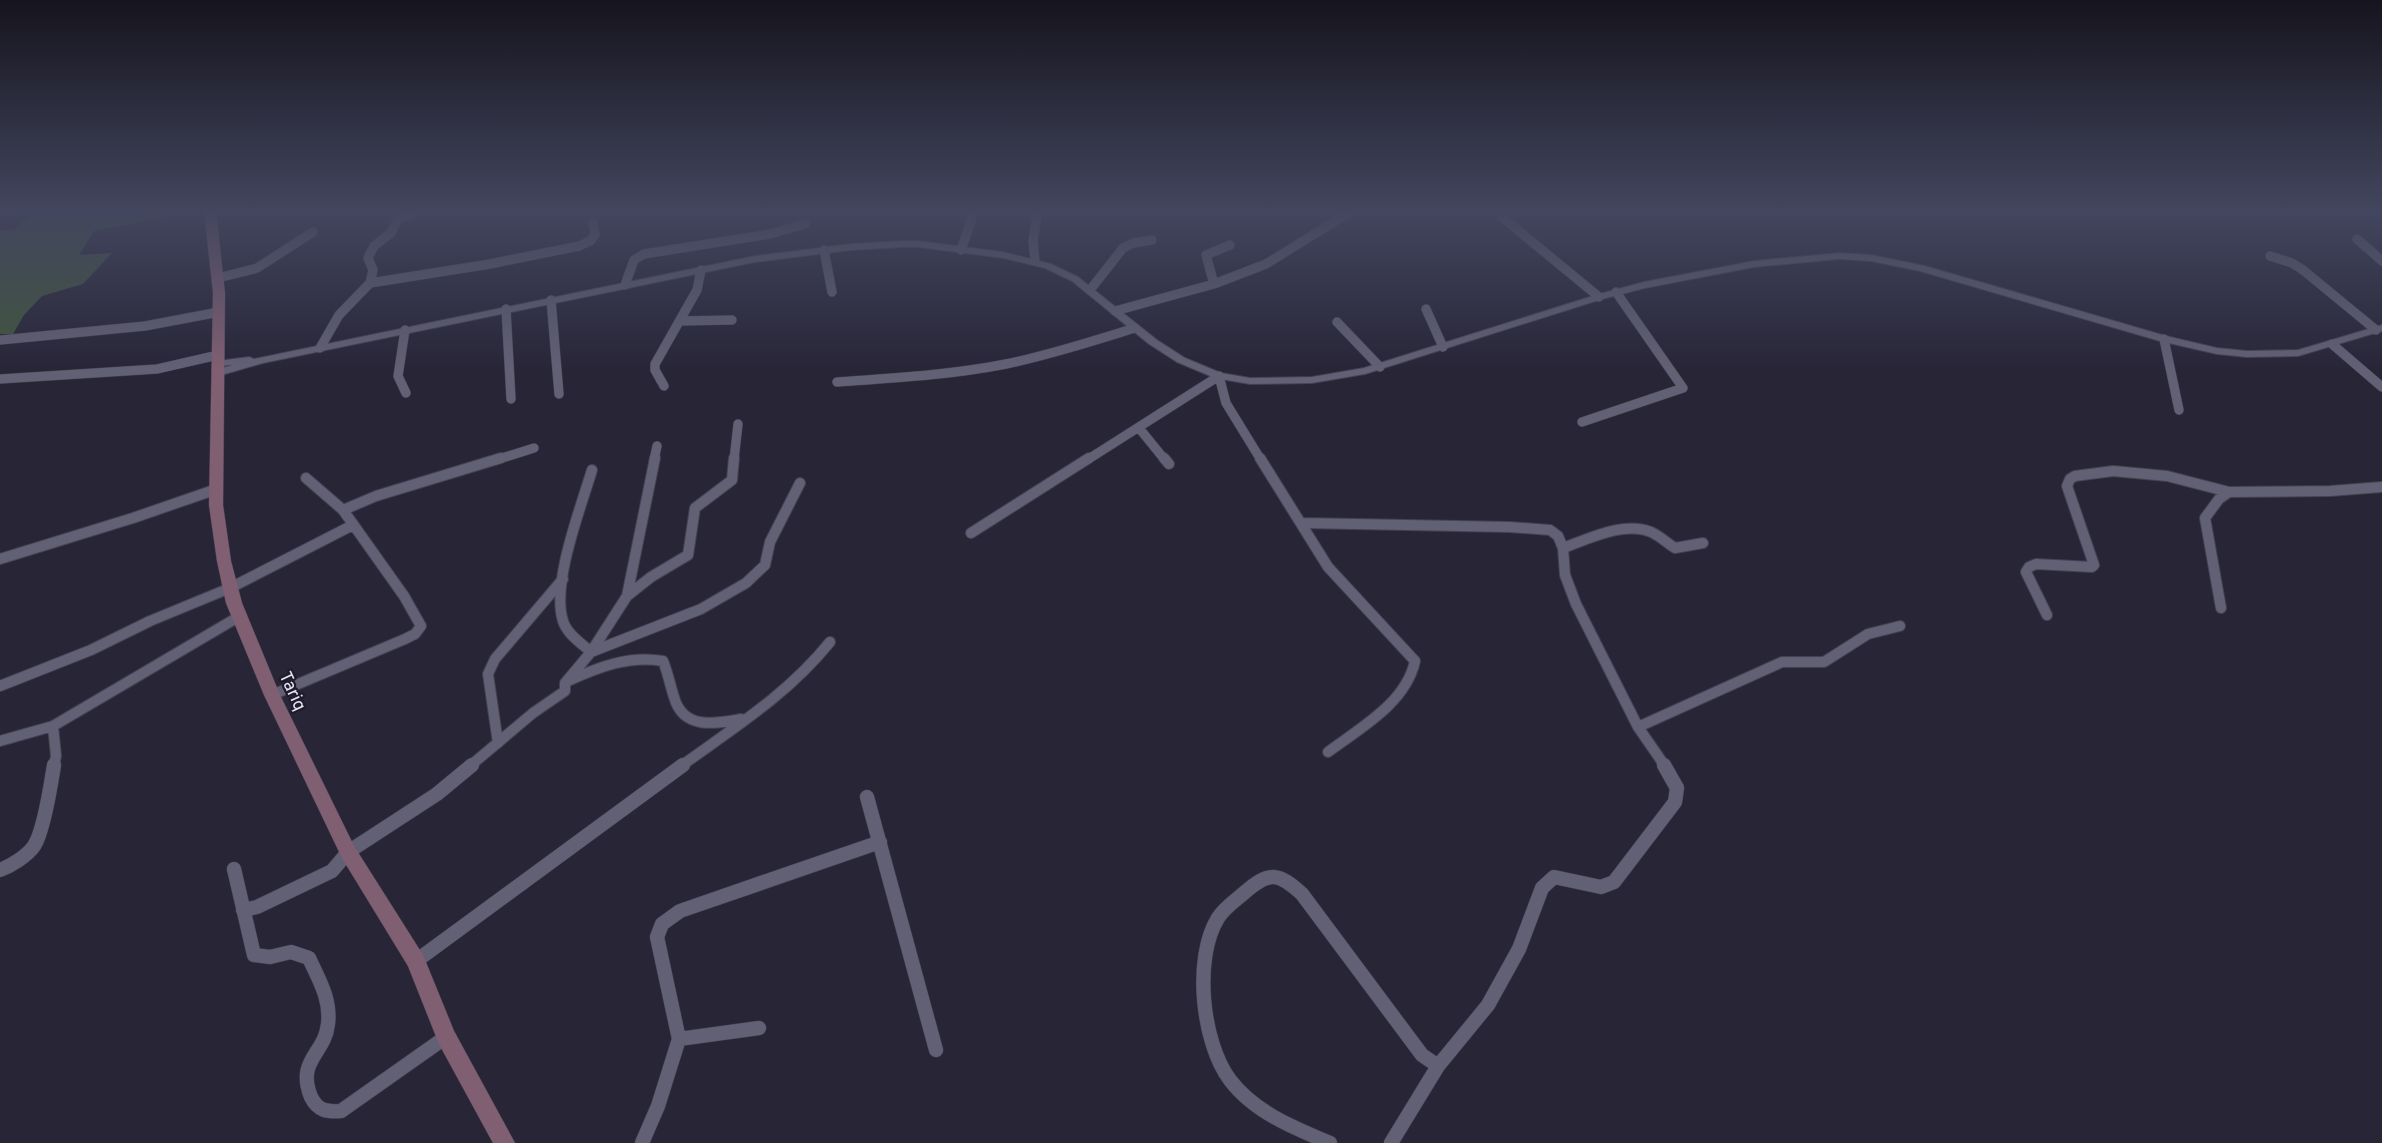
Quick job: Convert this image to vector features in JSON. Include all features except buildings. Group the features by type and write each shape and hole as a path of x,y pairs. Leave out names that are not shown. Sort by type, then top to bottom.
{"main road":[{"name":"Tariq","path":"216,263 219,312 218,523 230,588 272,695 348,852 416,961 446,1037 505,1143"}],"street":[{"path":"218,278 257,268 264,263"},
{"path":"320,348 339,315 370,283 373,270 369,263"},
{"path":"370,283 493,263"},
{"path":"625,285 633,263"},
{"path":"0,379 218,366 259,361 734,263"},
{"path":"827,263 832,292"},
{"path":"1041,263 1059,270 1090,290 1135,328 1180,360 1219,376 1250,381 1312,380 1380,367 1616,292 1761,263"},
{"path":"1090,290 1111,263"},
{"path":"1208,263 1214,284"},
{"path":"1115,311 1214,284 1264,263"},
{"path":"1558,263 1599,297"},
{"path":"1898,263 1922,268 2164,339 2217,351 2247,354 2298,353 2379,329"},
{"path":"2293,263 2379,329"},
{"path":"664,386 655,370 655,364 698,290 701,270"},
{"path":"1582,422 1683,388 1616,292"},
{"path":"550,300 560,394"},
{"path":"507,309 511,399"},
{"path":"1426,309 1443,347"},
{"path":"0,340 145,326 219,312"},
{"path":"680,321 732,320"},
{"path":"1337,322 1380,367"},
{"path":"837,382 908,378 991,367 1070,349 1135,328"},
{"path":"405,330 398,375 406,393"},
{"path":"2164,339 2179,410"},
{"path":"2332,344 2382,387"},
{"path":"218,366 225,380 259,361"},
{"path":"971,533 1219,376"},
{"path":"1219,376 1226,404 1334,574 1415,661 1415,672 1392,701 1328,752"},
{"path":"243,910 258,907 332,871 348,852 437,794 533,713 565,691 565,683 591,652 627,596 651,577 688,555 695,508 732,480 738,424"},
{"path":"1139,428 1169,464"},
{"path":"627,596 657,446"},
{"path":"343,510 376,496 534,448"},
{"path":"591,652 571,634 562,620 563,579 592,470"},
{"path":"2047,615 2026,572 2029,567 2036,564 2092,567 2094,565 2067,486 2070,479 2075,476 2123,472 2167,476 2229,492 2330,491 2382,487"},
{"path":"272,695 405,639 415,634 421,626 404,596 343,510 306,478"},
{"path":"591,652 701,609 746,583 765,565 770,542 800,483"},
{"path":"0,558 133,518 217,489"},
{"path":"2221,608 2220,585 2211,557 2205,518 2219,499 2229,492"},
{"path":"1303,523 1550,530 1558,536 1563,548 1566,575 1576,604 1645,741 1675,779 1678,792 1675,802 1608,887 1599,889 1580,880 1560,876 1554,877 1542,888 1519,949 1488,1005 1438,1066 1391,1143"},
{"path":"0,686 91,650 150,621 230,588 353,525"},
{"path":"1563,548 1604,534 1634,529 1655,534 1675,548 1703,543"},
{"path":"498,743 488,674 495,659 563,579"},
{"path":"0,741 52,726 90,706 240,616"},
{"path":"1638,727 1782,662 1824,662 1868,634 1900,626"},
{"path":"416,961 789,687 808,669 830,642"},
{"path":"565,683 620,661 652,658 663,662 668,672 675,704 684,717 692,722 718,723 744,718"},
{"path":"0,870 10,866 34,846 45,813 56,756 52,726"},
{"path":"867,797 936,1050"},
{"path":"642,1143 658,1106 679,1039 657,937 658,927 680,910 880,842"},
{"path":"234,869 254,955 270,957 291,952 309,958 328,1001 328,1026 306,1072 307,1086 315,1105 326,1112 341,1111 446,1037"},
{"path":"1330,1143 1292,1128 1258,1108 1229,1079 1213,1041 1203,993 1204,963 1218,917 1248,889 1268,875 1284,877 1302,894 1422,1055 1438,1066"},
{"path":"679,1039 759,1028"}],"green space":[{"path":"0,263 102,263 83,284 42,296 24,315 13,334 0,334"}]}
